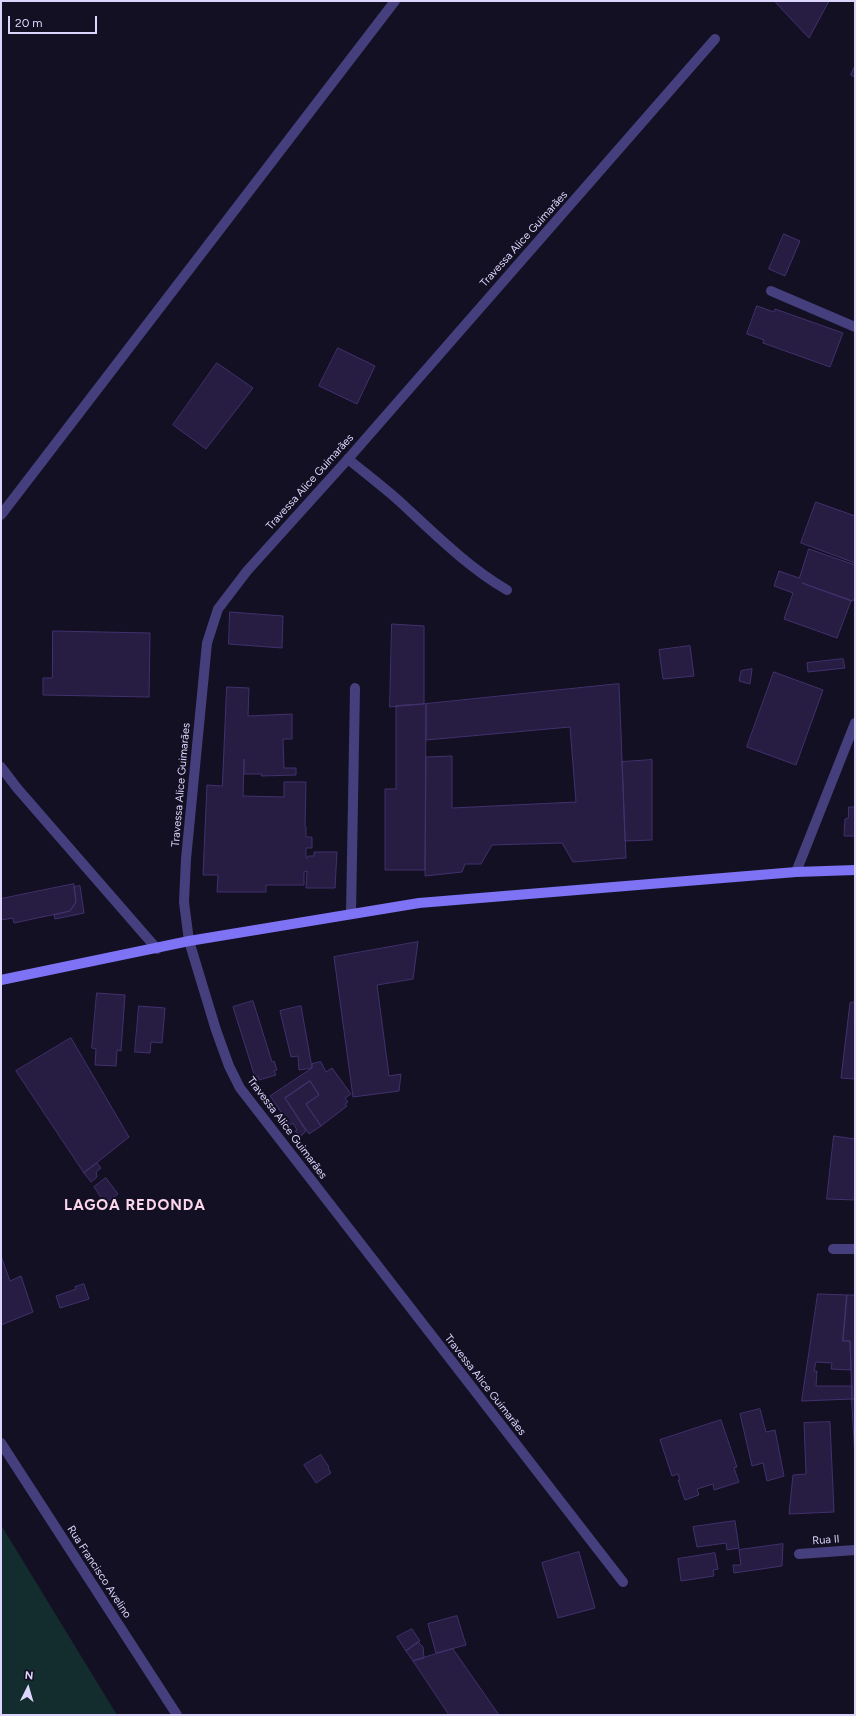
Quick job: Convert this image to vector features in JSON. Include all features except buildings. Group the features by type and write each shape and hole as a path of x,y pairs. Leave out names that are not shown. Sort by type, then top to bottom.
{"main road":[{"path":"1,980 157,949 189,941 418,903 796,872 855,870"}],"street":[{"path":"1,515 395,1"},
{"name":"Travessa Alice Guimarães","path":"623,1582 240,1088 229,1066 216,1030 189,941 184,902 186,859 207,643 218,609 246,571 348,459 715,38"},
{"path":"771,291 855,327"},
{"path":"348,459 397,499 449,547 487,578 507,590"},
{"path":"351,914 355,688"},
{"path":"796,872 855,723"},
{"path":"1,767 17,788 157,949"},
{"path":"833,1249 855,1249"},
{"name":"Rua Francisco Avelino","path":"1,1443 177,1715"},
{"name":"Rua II","path":"799,1554 855,1550"}],"green space":[{"path":"1,1525 117,1715 1,1715"}],"district":[{"name":"LAGOA REDONDA","path":"135,1206"}]}
